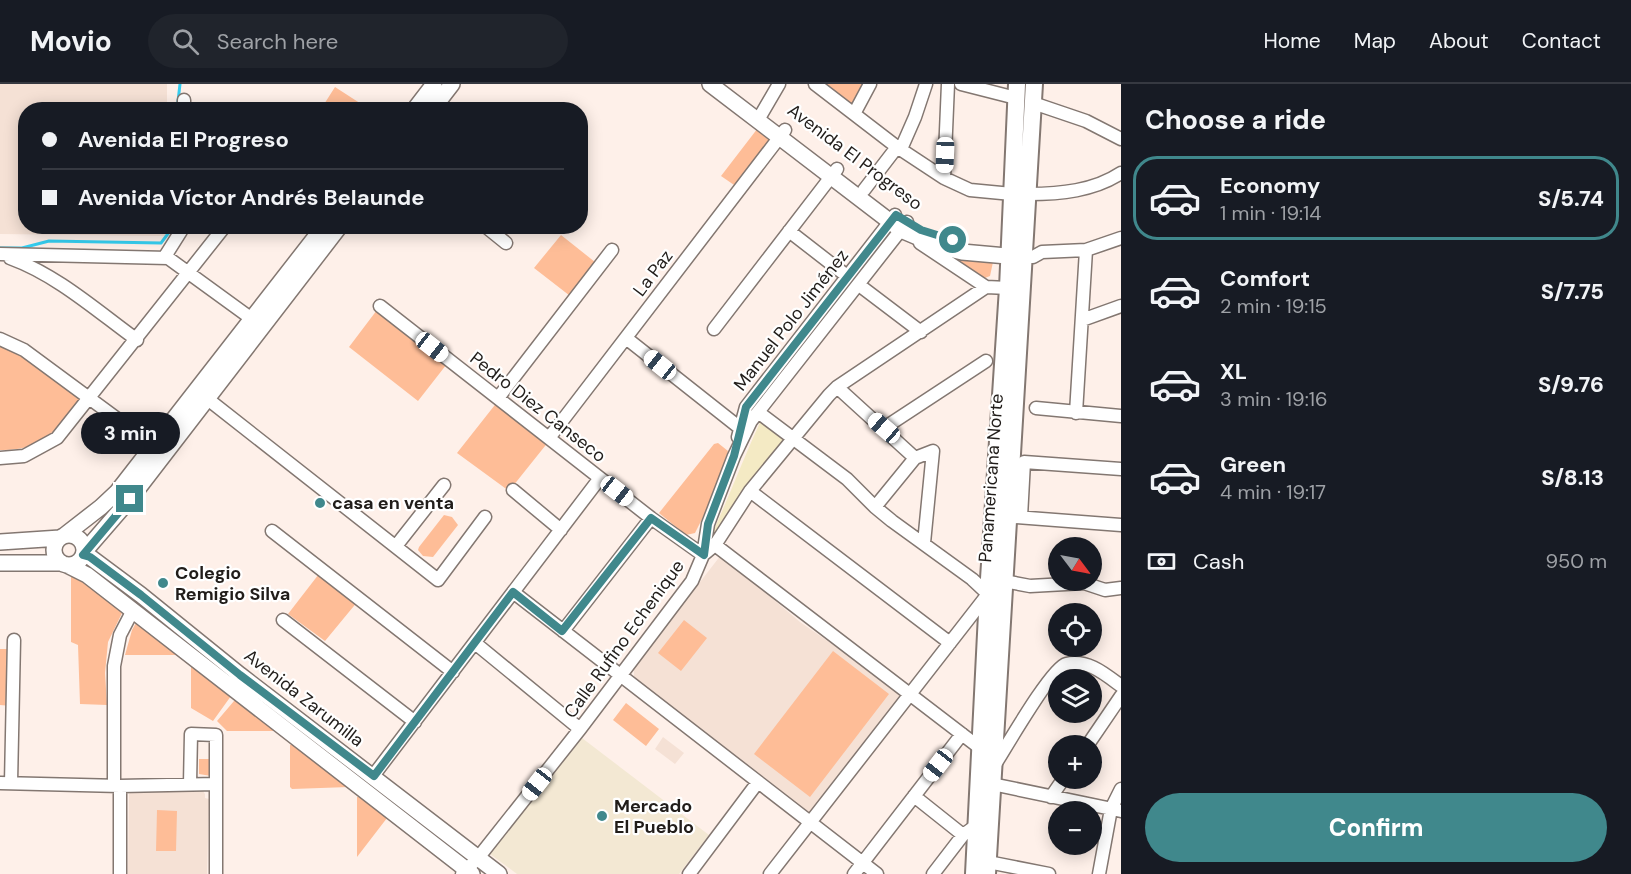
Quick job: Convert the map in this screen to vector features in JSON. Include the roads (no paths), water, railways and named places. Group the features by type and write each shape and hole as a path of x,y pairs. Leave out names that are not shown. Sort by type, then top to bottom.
{"highway":[{"name":"Panamericana Norte","path":"1020,194 1034,84"},
{"name":"Panamericana Norte","path":"987,868 1004,581 1014,517 1017,251 1020,194 1017,91"},
{"name":"Panamericana Norte","path":"974,874 988,594 1008,288 1017,251"}],"main road":[{"path":"420,102 434,84"},
{"path":"438,102 452,84"},
{"name":"Avenida El Progreso","path":"711,84 783,133 898,222 953,240 1017,251"},
{"name":"Avenida El Progreso","path":"724,84 760,117"},
{"name":"Avenida El Progreso","path":"834,173 864,190 898,222"},
{"path":"0,563 65,564 77,562 130,499 252,319 318,234"},
{"path":"65,564 54,554 56,542 117,492 333,234"},
{"path":"0,542 70,535 82,543 83,554"},
{"name":"Avenida Zarumilla","path":"83,554 141,595 240,675 499,874"},
{"name":"Avenida Zarumilla","path":"65,564 87,575 133,610 466,872"}],"street":[{"path":"760,117 779,84"},
{"path":"815,84 899,148 944,178 970,190 1056,194 1096,185 1121,173"},
{"path":"854,114 870,84"},
{"path":"864,190 899,148 915,117 926,84"},
{"path":"944,178 948,84"},
{"path":"962,84 1017,91"},
{"path":"1033,103 1086,121 1121,139"},
{"name":"La Paz","path":"549,438 783,133"},
{"path":"714,329 834,173"},
{"name":"Manuel Polo Jiménez","path":"704,555 708,524 734,456 746,407 847,276 898,222"},
{"name":"Manuel Polo Jiménez","path":"742,430 859,285 898,222"},
{"name":"Avenida El Progreso","path":"898,222 986,286"},
{"path":"789,231 847,276"},
{"path":"164,258 179,234"},
{"path":"0,458 24,456 57,438 219,234"},
{"path":"495,234 506,243"},
{"name":"Avenida El Progreso","path":"1017,251 1033,257 1042,252 1086,249 1121,238"},
{"path":"1076,413 1086,249"},
{"path":"498,398 612,250"},
{"path":"0,254 168,258 252,319"},
{"path":"0,254 29,265 51,278 137,340"},
{"path":"859,285 921,332"},
{"path":"986,286 1008,288"},
{"name":"Calle Rufino Echenique","path":"466,872 580,729 692,581 704,555 715,545 750,491 837,387 986,286"},
{"name":"Pedro Diez Canseco","path":"380,306 651,518 704,555"},
{"path":"1082,321 1121,306"},
{"path":"626,338 742,430"},
{"path":"0,339 24,350 154,446"},
{"path":"884,428 986,361"},
{"path":"837,387 915,458"},
{"path":"201,394 438,579 485,517"},
{"path":"1036,408 1121,416"},
{"path":"758,412 794,437 847,479 875,507 972,579 988,594 770,874"},
{"path":"875,507 915,458 933,451 924,543"},
{"path":"1121,469 1024,462 1014,517 1121,525"},
{"path":"374,776 600,478"},
{"path":"396,546 444,485"},
{"path":"513,490 561,530"},
{"path":"750,491 950,643"},
{"path":"562,631 651,518"},
{"path":"272,531 453,672"},
{"path":"715,545 980,748"},
{"path":"1004,581 1030,586 1071,583 1105,590 1121,588"},
{"path":"513,592 877,874"},
{"path":"120,874 114,666 120,635 133,610"},
{"path":"283,620 415,722"},
{"path":"14,640 14,714 6,783 117,786 216,784"},
{"path":"475,644 580,729"},
{"path":"1116,810 1051,797 993,776 1057,669 1065,664 1077,663 1095,667 1121,686"},
{"path":"1094,735 1121,696"},
{"path":"0,714 14,714"},
{"path":"190,784 191,734 216,735 216,874"},
{"path":"854,874 962,734"},
{"path":"689,874 758,782"},
{"path":"1051,797 1056,789"},
{"path":"1099,874 1121,789"},
{"path":"914,796 963,836"},
{"path":"933,874 963,836 977,825"},
{"path":"987,868 1049,874"}],"waterway":[{"path":"178,102 180,84"},
{"path":"0,248 22,248 49,241 161,243 168,234"}],"place":[{"name":"casa en venta","path":"320,503"},
{"name":"Colegio Remigio Silva","path":"163,583"},
{"name":"Mercado El Pueblo","path":"602,816"}]}
